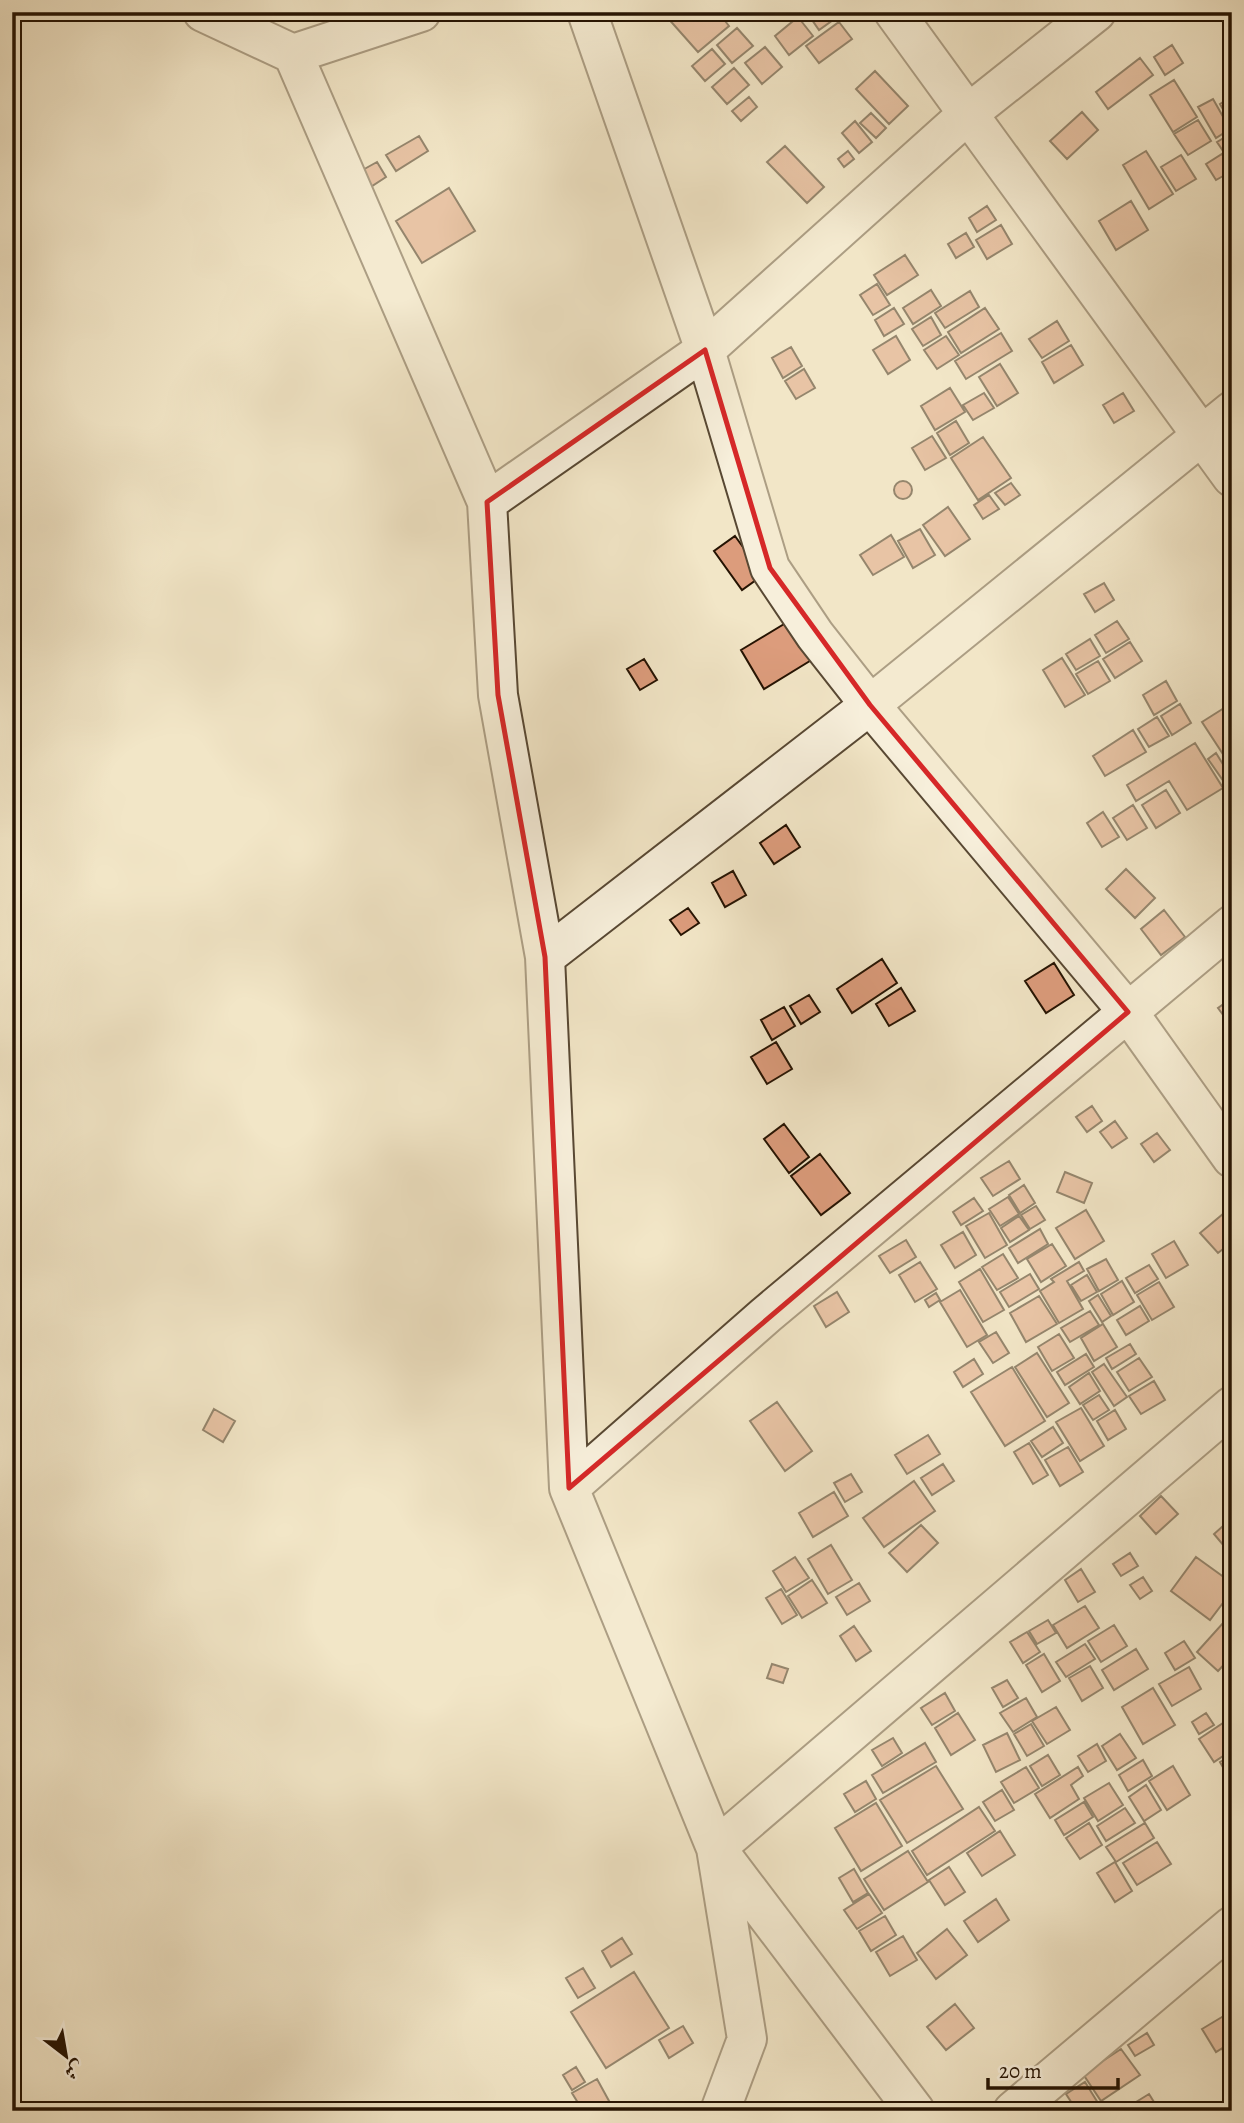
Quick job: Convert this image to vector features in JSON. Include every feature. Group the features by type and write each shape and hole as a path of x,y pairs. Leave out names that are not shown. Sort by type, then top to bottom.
{"street":[{"path":"203,12 293,54 487,502 498,695 545,957 569,1488 716,1848 747,2039 720,2111"},
{"path":"293,54 421,12"},
{"path":"587,12 705,351 770,568 815,635 870,705 1128,1012 1232,1158"},
{"path":"894,12 969,113 1218,423 1232,477"},
{"path":"487,502 705,351 969,113 1097,12"},
{"path":"545,957 870,705 1218,423"},
{"path":"569,1488 766,1315 1232,925"},
{"path":"716,1848 1232,1406"},
{"path":"716,1848 915,2111"},
{"path":"1013,2111 1232,1926"}],"highlighted area":[{"path":"705,350 770,568 870,705 1128,1012 569,1488 545,957 498,695 487,502"}],"building":[{"path":"670,12 718,12 729,26 698,52 666,16"},
{"path":"827,12 833,20 819,30 808,14"},
{"path":"798,17 813,36 789,55 775,36"},
{"path":"839,22 852,39 819,63 806,46"},
{"path":"737,28 753,46 732,63 717,45"},
{"path":"1172,45 1183,63 1165,75 1154,57"},
{"path":"765,47 782,67 762,84 745,63"},
{"path":"712,49 725,64 705,81 692,66"},
{"path":"1140,58 1153,75 1108,109 1096,92"},
{"path":"734,68 749,85 727,104 712,87"},
{"path":"875,71 908,106 889,124 856,89"},
{"path":"1174,80 1197,117 1173,132 1150,95"},
{"path":"1232,96 1232,125 1220,104"},
{"path":"749,97 757,107 741,121 732,111"},
{"path":"1213,99 1230,129 1216,138 1198,107"},
{"path":"1082,112 1098,130 1067,159 1050,141"},
{"path":"871,113 886,128 876,138 860,123"},
{"path":"1198,120 1211,141 1188,155 1174,134"},
{"path":"855,121 872,142 859,153 842,133"},
{"path":"1232,133 1232,154 1227,157 1217,142"},
{"path":"419,136 428,151 396,171 386,155"},
{"path":"785,146 824,187 807,203 767,162"},
{"path":"848,151 854,159 844,167 838,159"},
{"path":"1146,151 1173,194 1149,209 1123,165"},
{"path":"1222,154 1232,171 1216,180 1206,164"},
{"path":"1181,155 1196,179 1176,191 1161,167"},
{"path":"377,162 386,177 369,188 359,172"},
{"path":"449,188 475,231 422,263 396,221"},
{"path":"1131,201 1148,230 1116,250 1099,221"},
{"path":"987,206 996,220 977,232 969,218"},
{"path":"1001,225 1012,244 987,259 976,240"},
{"path":"966,233 974,247 956,258 948,244"},
{"path":"905,255 918,275 887,295 874,275"},
{"path":"877,284 890,305 873,315 860,295"},
{"path":"931,290 941,306 913,324 903,308"},
{"path":"970,291 979,307 945,328 935,313"},
{"path":"894,308 904,324 884,336 875,320"},
{"path":"985,308 999,329 961,353 948,332"},
{"path":"931,317 941,335 923,346 912,329"},
{"path":"1057,321 1069,341 1042,358 1029,339"},
{"path":"1001,333 1012,351 966,379 955,361"},
{"path":"896,336 910,360 888,374 873,350"},
{"path":"946,336 959,355 937,369 924,350"},
{"path":"1071,345 1083,365 1054,383 1042,362"},
{"path":"791,347 802,366 783,378 772,358"},
{"path":"1000,364 1018,393 997,406 979,377"},
{"path":"804,369 815,388 796,399 785,381"},
{"path":"950,388 965,412 935,430 921,406"},
{"path":"984,393 994,408 973,420 963,405"},
{"path":"1123,393 1134,411 1114,423 1103,405"},
{"path":"956,421 969,443 950,455 937,433"},
{"path":"932,436 946,458 925,470 912,448"},
{"path":"983,437 1011,478 978,500 951,458"},
{"path":"899,481 907,481 912,490 910,497 899,499 894,494 894,486"},
{"path":"1011,483 1020,495 1005,505 995,493"},
{"path":"989,495 999,509 983,519 974,505"},
{"path":"948,507 970,539 945,556 923,525"},
{"path":"920,529 935,555 913,568 898,541"},
{"path":"891,535 904,557 873,575 860,555"},
{"path":"735,536 763,575 742,590 714,551"},
{"path":"1104,583 1114,600 1095,612 1084,594"},
{"path":"794,618 818,656 764,689 741,650"},
{"path":"1117,621 1129,639 1106,653 1095,635"},
{"path":"1090,639 1100,656 1076,670 1066,654"},
{"path":"1130,642 1142,661 1115,678 1103,659"},
{"path":"1062,658 1085,695 1065,707 1043,670"},
{"path":"644,659 657,680 640,690 627,669"},
{"path":"1098,661 1110,681 1088,694 1076,674"},
{"path":"1166,681 1177,701 1154,715 1143,695"},
{"path":"1232,703 1232,768 1202,722"},
{"path":"1180,704 1191,723 1172,735 1161,716"},
{"path":"1157,717 1169,736 1149,747 1138,729"},
{"path":"1133,730 1146,752 1105,776 1093,756"},
{"path":"1195,743 1223,788 1187,810 1169,781 1136,801 1127,785"},
{"path":"1216,753 1229,774 1222,779 1208,759"},
{"path":"1166,790 1180,813 1156,828 1142,805"},
{"path":"1133,805 1147,828 1127,840 1113,818"},
{"path":"1103,812 1119,837 1102,847 1087,823"},
{"path":"786,825 800,847 774,864 760,843"},
{"path":"1126,869 1155,898 1135,918 1106,889"},
{"path":"733,871 746,895 725,907 712,883"},
{"path":"688,908 699,923 681,935 670,920"},
{"path":"1164,910 1185,937 1161,955 1141,929"},
{"path":"882,959 897,983 852,1013 837,989"},
{"path":"1054,963 1074,995 1046,1013 1025,981"},
{"path":"901,988 915,1011 889,1026 876,1004"},
{"path":"809,995 820,1012 801,1024 790,1006"},
{"path":"1232,998 1232,1027 1218,1008"},
{"path":"784,1007 795,1026 772,1040 761,1020"},
{"path":"776,1042 792,1069 767,1084 751,1057"},
{"path":"1092,1106 1102,1121 1087,1132 1076,1117"},
{"path":"1115,1121 1127,1138 1112,1148 1100,1132"},
{"path":"784,1124 809,1157 789,1173 764,1139"},
{"path":"1157,1133 1170,1150 1154,1162 1141,1144"},
{"path":"820,1154 850,1193 821,1215 791,1176"},
{"path":"1009,1161 1020,1179 993,1196 981,1178"},
{"path":"1065,1172 1092,1183 1084,1203 1057,1192"},
{"path":"1024,1185 1035,1203 1020,1213 1009,1195"},
{"path":"1008,1197 1019,1214 1000,1226 989,1209"},
{"path":"974,1198 983,1211 961,1225 953,1212"},
{"path":"1036,1206 1045,1220 1030,1229 1021,1215"},
{"path":"1086,1210 1104,1241 1075,1259 1056,1228"},
{"path":"989,1213 1007,1245 985,1258 966,1226"},
{"path":"1223,1214 1232,1225 1232,1242 1218,1253 1200,1233"},
{"path":"1019,1216 1029,1230 1010,1242 1001,1228"},
{"path":"1040,1229 1048,1244 1018,1263 1009,1248"},
{"path":"963,1232 976,1255 955,1268 941,1245"},
{"path":"906,1240 916,1257 890,1273 879,1256"},
{"path":"1174,1241 1188,1265 1166,1278 1152,1254"},
{"path":"1052,1244 1066,1266 1041,1282 1027,1259"},
{"path":"1003,1254 1018,1278 997,1290 982,1267"},
{"path":"1106,1259 1118,1280 1099,1291 1087,1269"},
{"path":"920,1262 937,1289 915,1302 899,1275"},
{"path":"1079,1262 1084,1271 1067,1281 1083,1309 1059,1323 1040,1291 1054,1282 1051,1279"},
{"path":"1149,1265 1158,1279 1135,1293 1126,1278"},
{"path":"980,1269 1004,1310 983,1322 959,1282"},
{"path":"1030,1274 1039,1289 1009,1307 1000,1292"},
{"path":"1087,1275 1097,1292 1081,1301 1071,1285"},
{"path":"1122,1281 1134,1302 1113,1315 1101,1294"},
{"path":"1159,1282 1174,1307 1152,1320 1137,1295"},
{"path":"960,1290 987,1335 967,1347 940,1302"},
{"path":"837,1292 849,1312 826,1327 814,1306"},
{"path":"936,1293 940,1300 929,1307 925,1300"},
{"path":"1098,1295 1111,1316 1102,1322 1089,1301"},
{"path":"1039,1296 1057,1324 1026,1342 1010,1313"},
{"path":"1140,1306 1149,1321 1126,1335 1117,1320"},
{"path":"1090,1311 1099,1325 1070,1342 1061,1328"},
{"path":"1103,1324 1117,1347 1094,1361 1081,1338"},
{"path":"996,1332 1009,1353 993,1363 979,1342"},
{"path":"1059,1334 1074,1358 1052,1371 1038,1347"},
{"path":"1130,1344 1136,1354 1112,1369 1106,1358"},
{"path":"1037,1353 1069,1403 1047,1417 1015,1367"},
{"path":"1086,1354 1094,1367 1065,1385 1057,1372"},
{"path":"1139,1358 1152,1377 1129,1391 1117,1372"},
{"path":"974,1359 983,1374 963,1387 954,1372"},
{"path":"1104,1364 1127,1397 1114,1406 1092,1372"},
{"path":"1012,1367 1045,1421 1005,1446 971,1392"},
{"path":"1089,1373 1100,1391 1080,1404 1069,1387"},
{"path":"1154,1381 1165,1400 1141,1414 1129,1396"},
{"path":"1099,1395 1109,1410 1093,1420 1083,1405"},
{"path":"777,1402 812,1451 785,1471 750,1421"},
{"path":"1081,1408 1104,1446 1080,1461 1056,1422"},
{"path":"214,1409 235,1421 223,1442 203,1430"},
{"path":"1115,1410 1126,1429 1108,1440 1097,1421"},
{"path":"1053,1427 1063,1443 1042,1457 1031,1441"},
{"path":"928,1435 940,1454 907,1474 895,1455"},
{"path":"1029,1443 1048,1475 1033,1484 1014,1452"},
{"path":"1068,1447 1083,1472 1060,1486 1045,1460"},
{"path":"943,1464 954,1481 932,1495 921,1478"},
{"path":"851,1474 862,1492 845,1502 834,1483"},
{"path":"914,1481 935,1511 884,1547 863,1518"},
{"path":"834,1492 848,1516 813,1537 799,1513"},
{"path":"1161,1496 1178,1514 1156,1534 1140,1516"},
{"path":"1232,1518 1232,1550 1229,1552 1214,1534"},
{"path":"921,1525 938,1543 907,1572 889,1553"},
{"path":"831,1545 852,1580 828,1594 808,1559"},
{"path":"1130,1553 1138,1566 1121,1576 1113,1564"},
{"path":"795,1557 809,1578 786,1592 773,1571"},
{"path":"1196,1557 1232,1583 1232,1591 1210,1620 1171,1591"},
{"path":"1081,1569 1095,1592 1078,1602 1065,1580"},
{"path":"1143,1577 1152,1591 1140,1599 1130,1585"},
{"path":"812,1580 827,1603 802,1618 788,1596"},
{"path":"859,1583 870,1601 847,1615 836,1597"},
{"path":"781,1589 797,1615 782,1624 766,1598"},
{"path":"1085,1606 1099,1628 1067,1648 1053,1625"},
{"path":"1232,1613 1232,1656 1218,1671 1197,1652"},
{"path":"1048,1620 1056,1633 1037,1644 1029,1631"},
{"path":"1114,1625 1127,1646 1101,1662 1088,1641"},
{"path":"854,1626 871,1651 856,1661 840,1636"},
{"path":"1027,1632 1040,1652 1023,1663 1010,1642"},
{"path":"1184,1641 1195,1658 1175,1670 1165,1653"},
{"path":"1085,1644 1095,1659 1066,1677 1056,1662"},
{"path":"1136,1649 1148,1669 1114,1690 1102,1670"},
{"path":"1044,1654 1060,1681 1042,1692 1026,1665"},
{"path":"772,1664 788,1669 783,1683 767,1678"},
{"path":"1090,1666 1103,1688 1082,1701 1069,1678"},
{"path":"1189,1667 1201,1689 1172,1706 1159,1684"},
{"path":"1007,1680 1018,1698 1003,1707 992,1688"},
{"path":"1153,1688 1175,1725 1143,1744 1122,1707"},
{"path":"945,1693 955,1711 932,1725 921,1708"},
{"path":"1026,1698 1037,1717 1013,1732 1000,1713"},
{"path":"1056,1707 1070,1730 1047,1744 1032,1721"},
{"path":"958,1713 975,1740 951,1755 935,1728"},
{"path":"1206,1713 1214,1725 1199,1734 1192,1722"},
{"path":"1229,1719 1232,1750 1214,1762 1199,1739"},
{"path":"1031,1724 1044,1746 1027,1756 1014,1734"},
{"path":"1007,1733 1020,1760 996,1772 983,1745"},
{"path":"1120,1734 1136,1758 1117,1770 1102,1746"},
{"path":"893,1738 902,1753 882,1766 872,1750"},
{"path":"925,1743 936,1762 883,1793 872,1775"},
{"path":"1097,1744 1106,1761 1088,1772 1078,1756"},
{"path":"1048,1755 1060,1775 1042,1786 1030,1766"},
{"path":"1232,1755 1232,1783 1220,1762"},
{"path":"1143,1760 1152,1776 1128,1791 1119,1775"},
{"path":"936,1766 963,1809 907,1843 880,1800"},
{"path":"1173,1766 1190,1795 1167,1810 1149,1781"},
{"path":"1026,1767 1039,1788 1014,1803 1001,1782"},
{"path":"1078,1767 1083,1776 1071,1785 1079,1799 1050,1818 1035,1794"},
{"path":"866,1781 876,1799 855,1812 844,1794"},
{"path":"1109,1783 1123,1805 1098,1821 1084,1798"},
{"path":"1146,1785 1161,1810 1144,1821 1129,1797"},
{"path":"1002,1790 1014,1810 995,1821 983,1802"},
{"path":"1084,1802 1093,1817 1064,1835 1055,1820"},
{"path":"876,1803 902,1846 861,1871 835,1828"},
{"path":"979,1807 995,1831 927,1875 912,1851"},
{"path":"1125,1808 1135,1823 1106,1841 1097,1826"},
{"path":"1089,1823 1102,1845 1080,1859 1066,1838"},
{"path":"1145,1823 1154,1838 1116,1862 1106,1847"},
{"path":"1000,1831 1015,1855 982,1876 967,1853"},
{"path":"1157,1842 1171,1864 1137,1885 1123,1863"},
{"path":"908,1851 928,1882 884,1910 864,1879"},
{"path":"1115,1862 1132,1891 1115,1902 1097,1873"},
{"path":"949,1867 965,1892 945,1905 929,1880"},
{"path":"854,1869 868,1893 853,1902 839,1878"},
{"path":"869,1894 882,1913 857,1929 844,1910"},
{"path":"996,1899 1009,1920 978,1942 964,1921"},
{"path":"885,1916 896,1935 871,1951 859,1931"},
{"path":"947,1929 967,1955 936,1979 917,1953"},
{"path":"903,1936 917,1960 890,1976 876,1952"},
{"path":"622,1938 632,1954 611,1967 602,1951"},
{"path":"583,1968 595,1988 578,1998 566,1978"},
{"path":"634,1972 669,2028 606,2068 571,2012"},
{"path":"955,2004 974,2028 946,2050 927,2027"},
{"path":"1227,2014 1232,2022 1232,2042 1216,2052 1202,2029"},
{"path":"683,2026 693,2043 669,2058 659,2040"},
{"path":"1147,2033 1154,2045 1135,2056 1128,2045"},
{"path":"1232,2044 1232,2067 1222,2049"},
{"path":"1121,2049 1140,2075 1101,2101 1083,2074"},
{"path":"576,2067 585,2082 572,2090 563,2075"},
{"path":"597,2079 609,2101 592,2111 583,2111 572,2093"},
{"path":"1085,2082 1098,2103 1086,2111 1077,2111 1066,2094"},
{"path":"1149,2094 1159,2110 1123,2111 1123,2110"}]}
